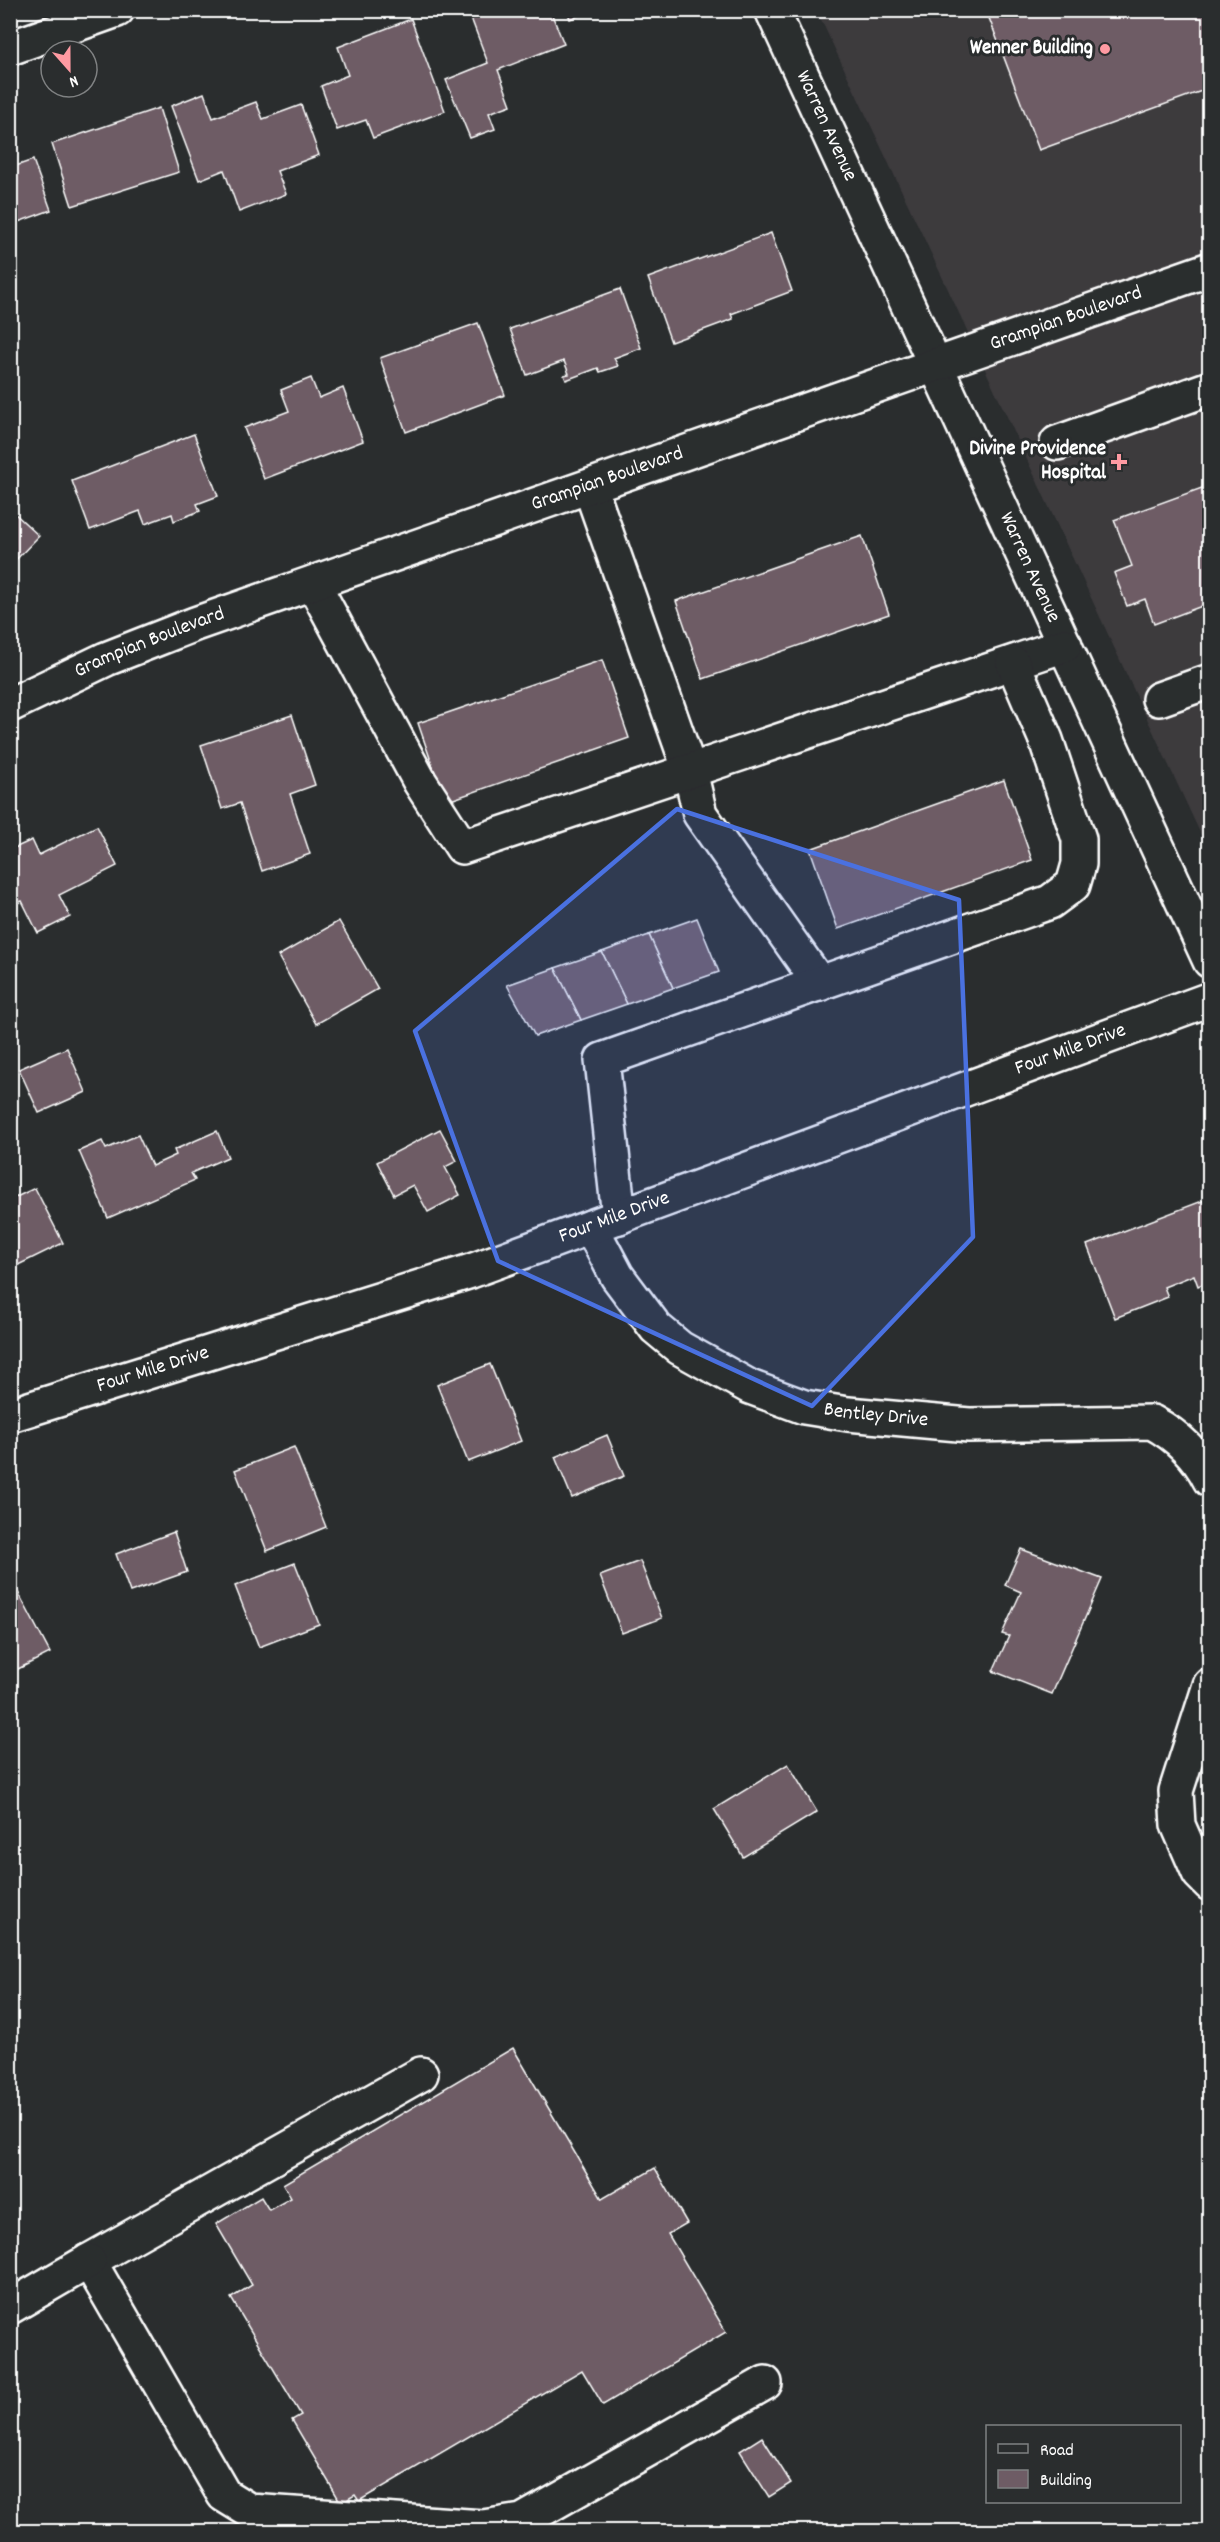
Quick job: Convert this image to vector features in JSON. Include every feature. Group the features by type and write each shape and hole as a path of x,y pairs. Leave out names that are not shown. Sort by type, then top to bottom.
{"street":[{"path":"10,48 117,10"},
{"name":"Warren Avenue","path":"772,10 1209,961"},
{"name":"Grampian Boulevard","path":"10,705 106,659 195,624 937,366 1209,268"},
{"path":"1057,443 1209,387"},
{"path":"590,487 690,771 700,814 820,984"},
{"path":"313,583 420,782 462,847 1065,645"},
{"path":"605,1222 602,1060 1050,902 1073,885 1079,864 1080,839 1046,740 1013,663"},
{"path":"1159,699 1209,681"},
{"name":"Four Mile Drive","path":"10,1415 471,1271 1209,999"},
{"name":"Bentley Drive","path":"605,1222 617,1276 656,1328 680,1348 750,1387 804,1407 848,1414 969,1425 1152,1422 1173,1433 1201,1462 1209,1480"},
{"path":"1209,1685 1176,1791 1178,1825 1199,1873 1209,1884"},
{"path":"10,2307 421,2074"},
{"path":"89,2261 224,2495 250,2511 483,2527 522,2521 765,2383"}],"highlighted area":[{"path":"677,809 959,900 973,1237 812,1406 498,1261 415,1031"}],"shaded area":[{"name":"Divine Providence Hospital","path":"817,11 1209,11 1209,852 946,285"}],"building":[{"path":"468,10 550,10 564,44 498,70 511,105 489,113 495,129 470,138 446,80 488,63"},
{"path":"567,10 594,10 570,19"},
{"name":"Wenner Building","path":"986,10 1210,10 1210,88 1039,150"},
{"path":"411,19 445,111 373,138 366,120 337,130 321,86 348,75 338,47"},
{"path":"204,93 213,118 256,102 263,119 301,105 319,155 277,171 286,194 239,212 224,170 199,180 171,106"},
{"path":"159,108 179,172 72,206 52,144"},
{"path":"33,160 51,210 10,225 10,168"},
{"path":"771,233 792,291 731,314 733,319 671,342 648,278"},
{"path":"620,289 641,348 614,358 618,366 600,372 598,368 566,380 564,375 569,374 564,361 527,375 510,329"},
{"path":"478,323 505,395 406,432 380,358"},
{"path":"311,378 319,398 343,388 363,441 264,479 244,428 289,411 281,390"},
{"path":"194,434 218,496 197,504 200,511 174,521 172,514 145,524 140,511 90,530 72,481"},
{"path":"1210,485 1210,603 1154,624 1145,599 1127,606 1114,573 1132,566 1114,520"},
{"path":"10,509 39,536 10,566"},
{"path":"862,536 889,614 703,679 676,601"},
{"path":"602,660 629,738 445,802 418,723"},
{"path":"292,715 315,785 290,794 310,854 262,871 240,803 222,809 201,745"},
{"path":"1004,780 1032,860 838,929 810,849"},
{"path":"97,826 117,866 59,895 70,917 38,933 22,901 10,906 10,850 32,840 39,855"},
{"path":"697,918 719,972 673,988 649,935"},
{"path":"339,921 378,989 316,1024 278,956"},
{"path":"649,935 673,988 627,1004 602,952"},
{"path":"602,952 627,1004 581,1020 555,968"},
{"path":"555,968 581,1020 535,1036 507,985"},
{"path":"67,1048 86,1092 39,1113 19,1069"},
{"path":"440,1129 457,1161 445,1167 460,1195 428,1212 413,1185 394,1195 377,1162"},
{"path":"217,1131 228,1157 191,1173 195,1180 108,1218 79,1151 102,1141 106,1149 138,1135 152,1166 176,1155 174,1150"},
{"path":"35,1188 63,1243 10,1269 10,1200"},
{"path":"1210,1198 1210,1281 1198,1286 1194,1275 1164,1287 1168,1297 1115,1318 1087,1245"},
{"path":"490,1364 521,1441 468,1462 437,1385"},
{"path":"607,1435 624,1476 572,1498 555,1457"},
{"path":"294,1447 326,1527 267,1551 235,1470"},
{"path":"174,1532 187,1572 130,1592 116,1554"},
{"path":"1021,1549 1102,1579 1052,1694 993,1671 1009,1636 1002,1634 1021,1592 1005,1585"},
{"path":"640,1561 662,1618 622,1633 600,1576"},
{"path":"295,1563 319,1624 259,1647 235,1586"},
{"path":"10,1577 50,1653 12,1672 10,1670"},
{"path":"788,1764 817,1812 743,1857 714,1809"},
{"path":"513,2048 602,2199 655,2168 687,2223 668,2234 726,2332 603,2405 582,2370 359,2501 355,2495 341,2503 292,2420 301,2415 231,2298 252,2285 216,2224 261,2197 269,2210 291,2198 283,2184"},
{"path":"762,2437 791,2483 769,2497 740,2451"}],"place":[{"name":"Wenner Building","path":"1105,49"},
{"name":"Divine Providence Hospital","path":"1119,462"}]}
